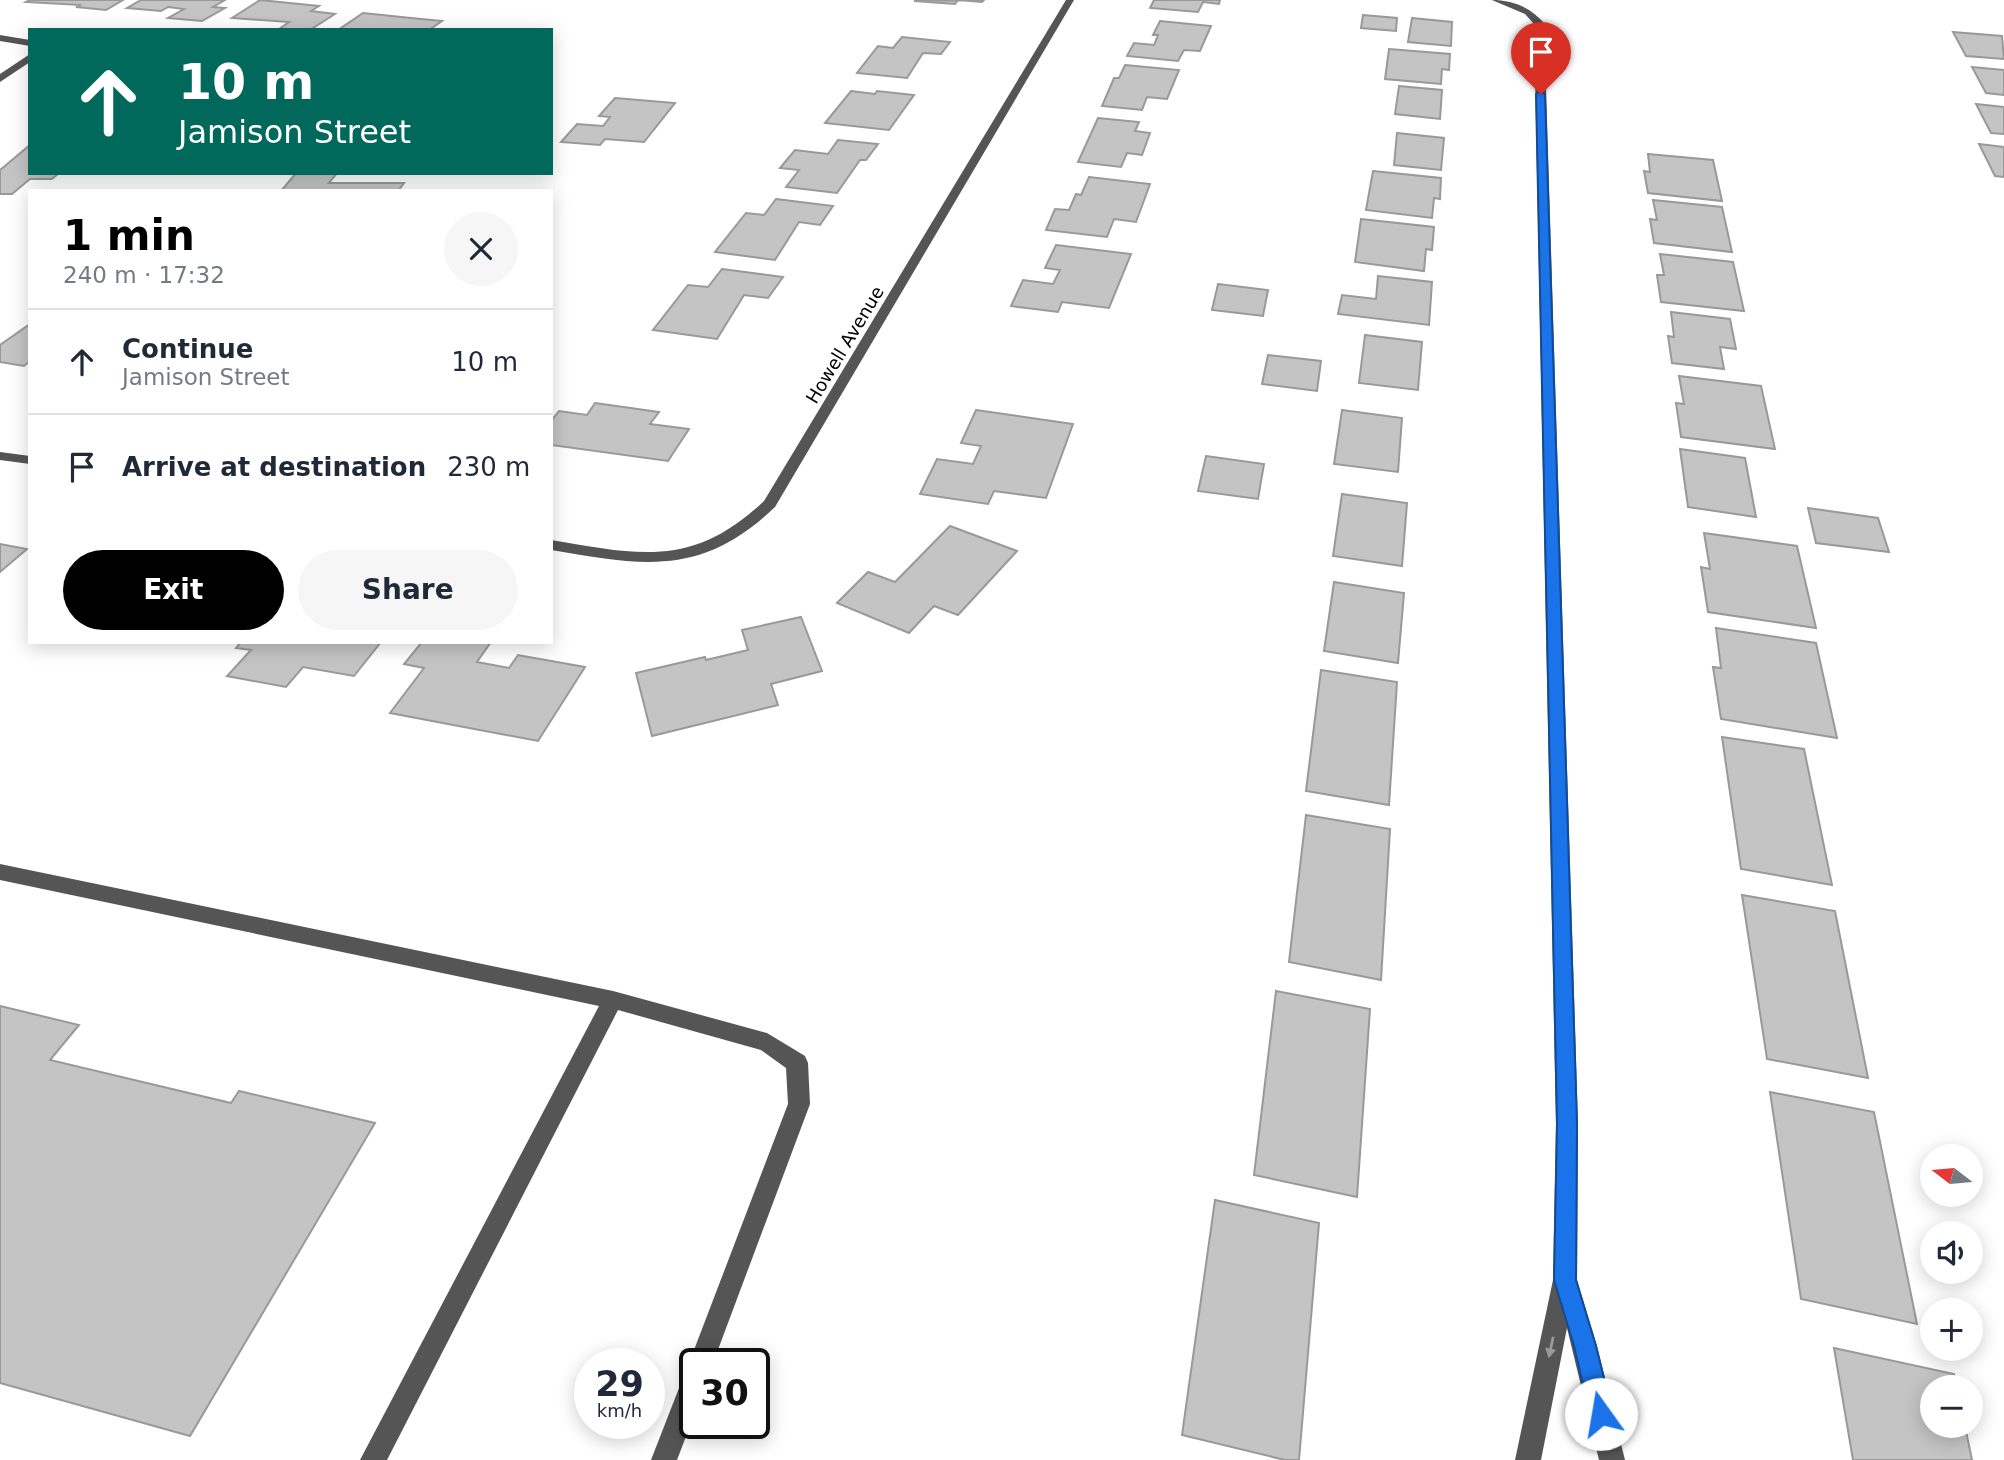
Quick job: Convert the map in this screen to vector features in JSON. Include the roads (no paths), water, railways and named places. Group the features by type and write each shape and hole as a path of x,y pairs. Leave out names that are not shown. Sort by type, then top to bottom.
{"street":[{"name":"Howell Avenue","path":"553,545 618,556 664,558 694,552 729,539 751,525 770,504 1070,0"},
{"path":"1496,0 1528,12 1539,23 1567,1124 1565,1280 1528,1460"},
{"path":"0,38 28,43"},
{"path":"0,79 28,58"},
{"path":"0,456 28,460"},
{"path":"0,872 613,1000 767,1041 797,1063 799,1104 707,1348"},
{"path":"373,1460 613,1000"},
{"path":"1565,1280 1585,1346 1612,1460"},
{"path":"664,1460 679,1421"}]}
